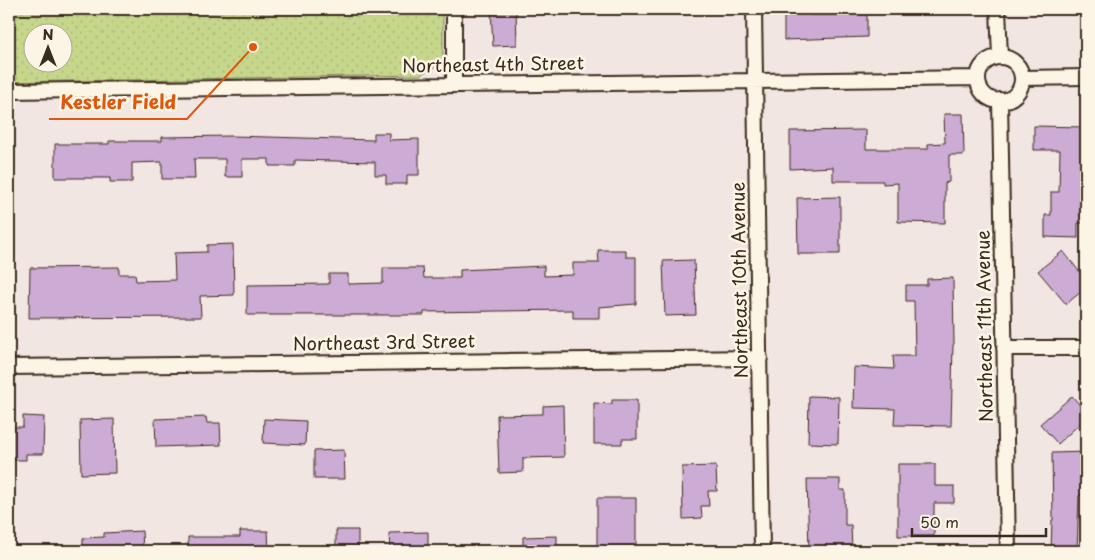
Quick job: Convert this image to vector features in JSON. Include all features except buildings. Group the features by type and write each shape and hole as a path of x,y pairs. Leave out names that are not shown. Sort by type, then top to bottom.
{"street":[{"path":"454,9 454,85"},
{"name":"Northeast 10th Avenue","path":"754,9 762,551"},
{"path":"998,9 1000,57"},
{"path":"1000,57 1015,63 1022,78 1018,91 1013,97 1000,100 985,95 981,90 978,78 984,64 989,60 1000,57"},
{"path":"1022,78 1086,77"},
{"name":"Northeast 4th Street","path":"9,92 978,78"},
{"name":"Northeast 11th Avenue","path":"1000,100 1008,551"},
{"path":"1004,348 1086,348"},
{"name":"Northeast 3rd Street","path":"9,367 760,358"}],"green space":[{"path":"9,9 443,9 443,62 420,75 9,82"}],"place":[{"name":"Kestler Field","path":"253,47"}]}
